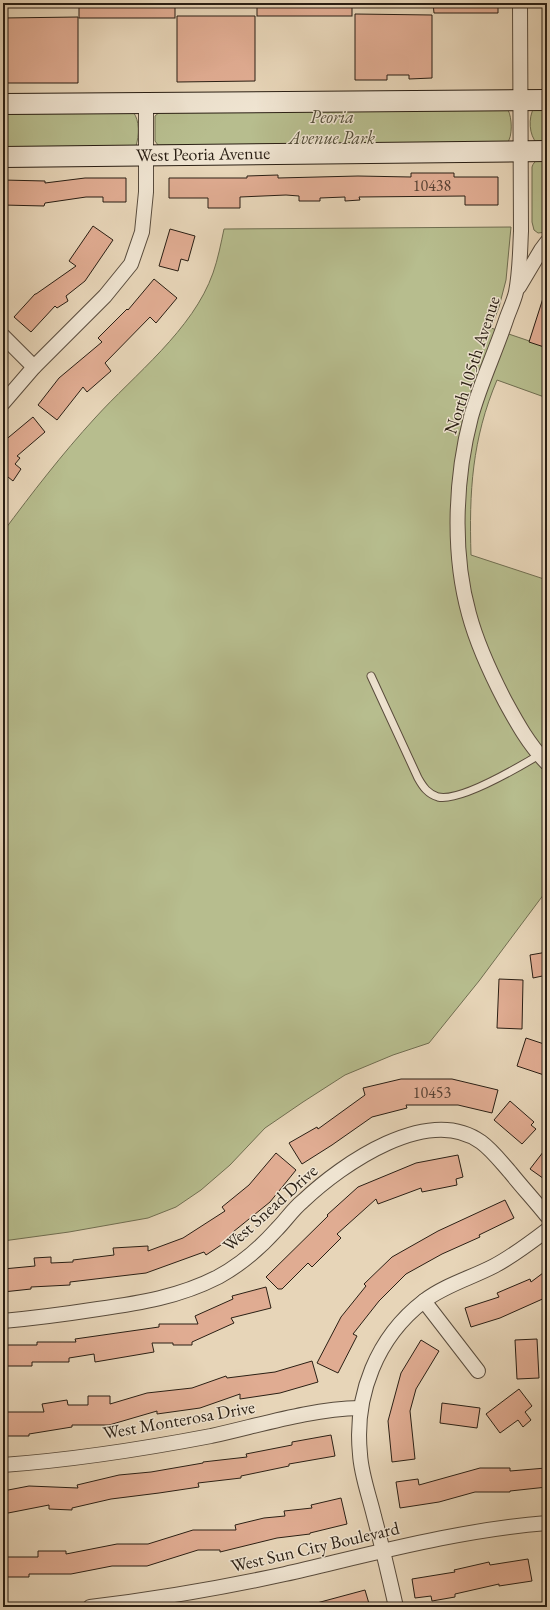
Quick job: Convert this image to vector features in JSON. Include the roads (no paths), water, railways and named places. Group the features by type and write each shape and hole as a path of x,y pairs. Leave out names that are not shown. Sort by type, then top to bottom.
{"street":[{"name":"North 105th Avenue","path":"516,292 520,260 521,231 520,3"},
{"path":"3,104 547,100"},
{"path":"3,403 34,367 105,296 131,264 142,232 146,192 146,102"},
{"name":"West Peoria Avenue","path":"3,157 547,150"},
{"name":"North 105th Avenue","path":"543,759 514,717 494,680 469,614 463,581 458,538 458,512 460,475 468,429 477,399 516,292 540,250 547,242"},
{"path":"3,336 34,367"},
{"name":"West Snead Drive","path":"3,1321 54,1316 162,1299 217,1277 241,1263 259,1247 302,1201 324,1182 353,1162 385,1145 404,1136 419,1132 436,1129 451,1130 466,1134 481,1142 493,1153 547,1216"},
{"path":"396,1607 384,1550 360,1454 360,1408 368,1378 387,1339 398,1325 424,1301 443,1288 494,1266 517,1252 547,1230"},
{"path":"424,1301 478,1371"},
{"name":"West Monterosa Drive","path":"3,1465 144,1447 211,1436 317,1412 360,1408"},
{"name":"West Sun City Boulevard","path":"90,1607 223,1587 384,1550 478,1531 547,1523"}],"lane":[{"path":"371,676 418,778 425,790 431,794 438,797 450,797 471,790 519,767 543,759"}],"park label":[{"name":"Peoria Avenue Park","path":"332,127"}]}
